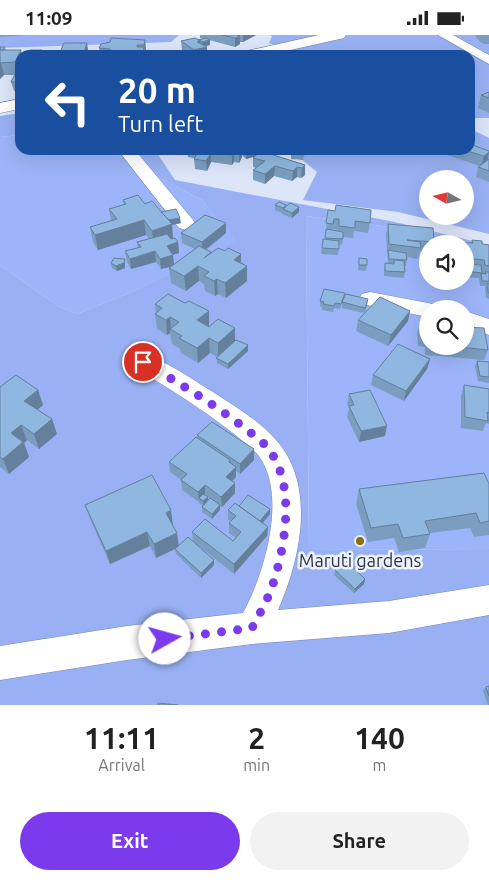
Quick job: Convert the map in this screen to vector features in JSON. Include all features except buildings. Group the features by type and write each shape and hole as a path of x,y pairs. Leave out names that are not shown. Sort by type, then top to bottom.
{"street":[{"path":"271,50 339,35"},
{"path":"444,35 471,50"},
{"path":"475,52 489,60"},
{"path":"0,108 15,106"},
{"path":"130,155 186,225"},
{"path":"370,299 419,308"},
{"path":"474,321 489,327"},
{"path":"143,362 205,399 241,425 269,450 280,469 285,499 285,534 282,553 271,589 252,628"},
{"path":"0,663 127,643 252,628 389,617 489,600"}],"shaded area":[{"path":"0,35 179,35 171,42 0,48"},
{"path":"269,35 489,35 489,118 475,118 475,50 285,50 269,43 272,36"},
{"path":"15,114 15,136 0,137 0,116"},
{"path":"475,131 489,138 489,234 452,225 474,225 474,170 419,170 419,217 398,212 303,200 317,172 296,155 475,155"},
{"path":"15,136 15,155 117,155 202,200 238,241 134,291 77,314 58,306 0,265 0,137"},
{"path":"117,155 158,155 175,180 395,222 448,235 426,235 404,229 306,216 309,550 489,549 489,705 0,705 0,265 58,306 77,314 134,291 237,241 202,200"},
{"path":"306,216 404,229 426,235 419,235 419,290 474,290 474,248 489,252 489,549 309,550"},
{"path":"474,241 489,245 489,252 474,248"}],"place":[{"name":"Maruti gardens","path":"360,541"}],"route":[{"path":"143,362 205,399 261,441 269,450 280,469 285,499 285,534 282,553 271,589 252,628 165,639"}]}
